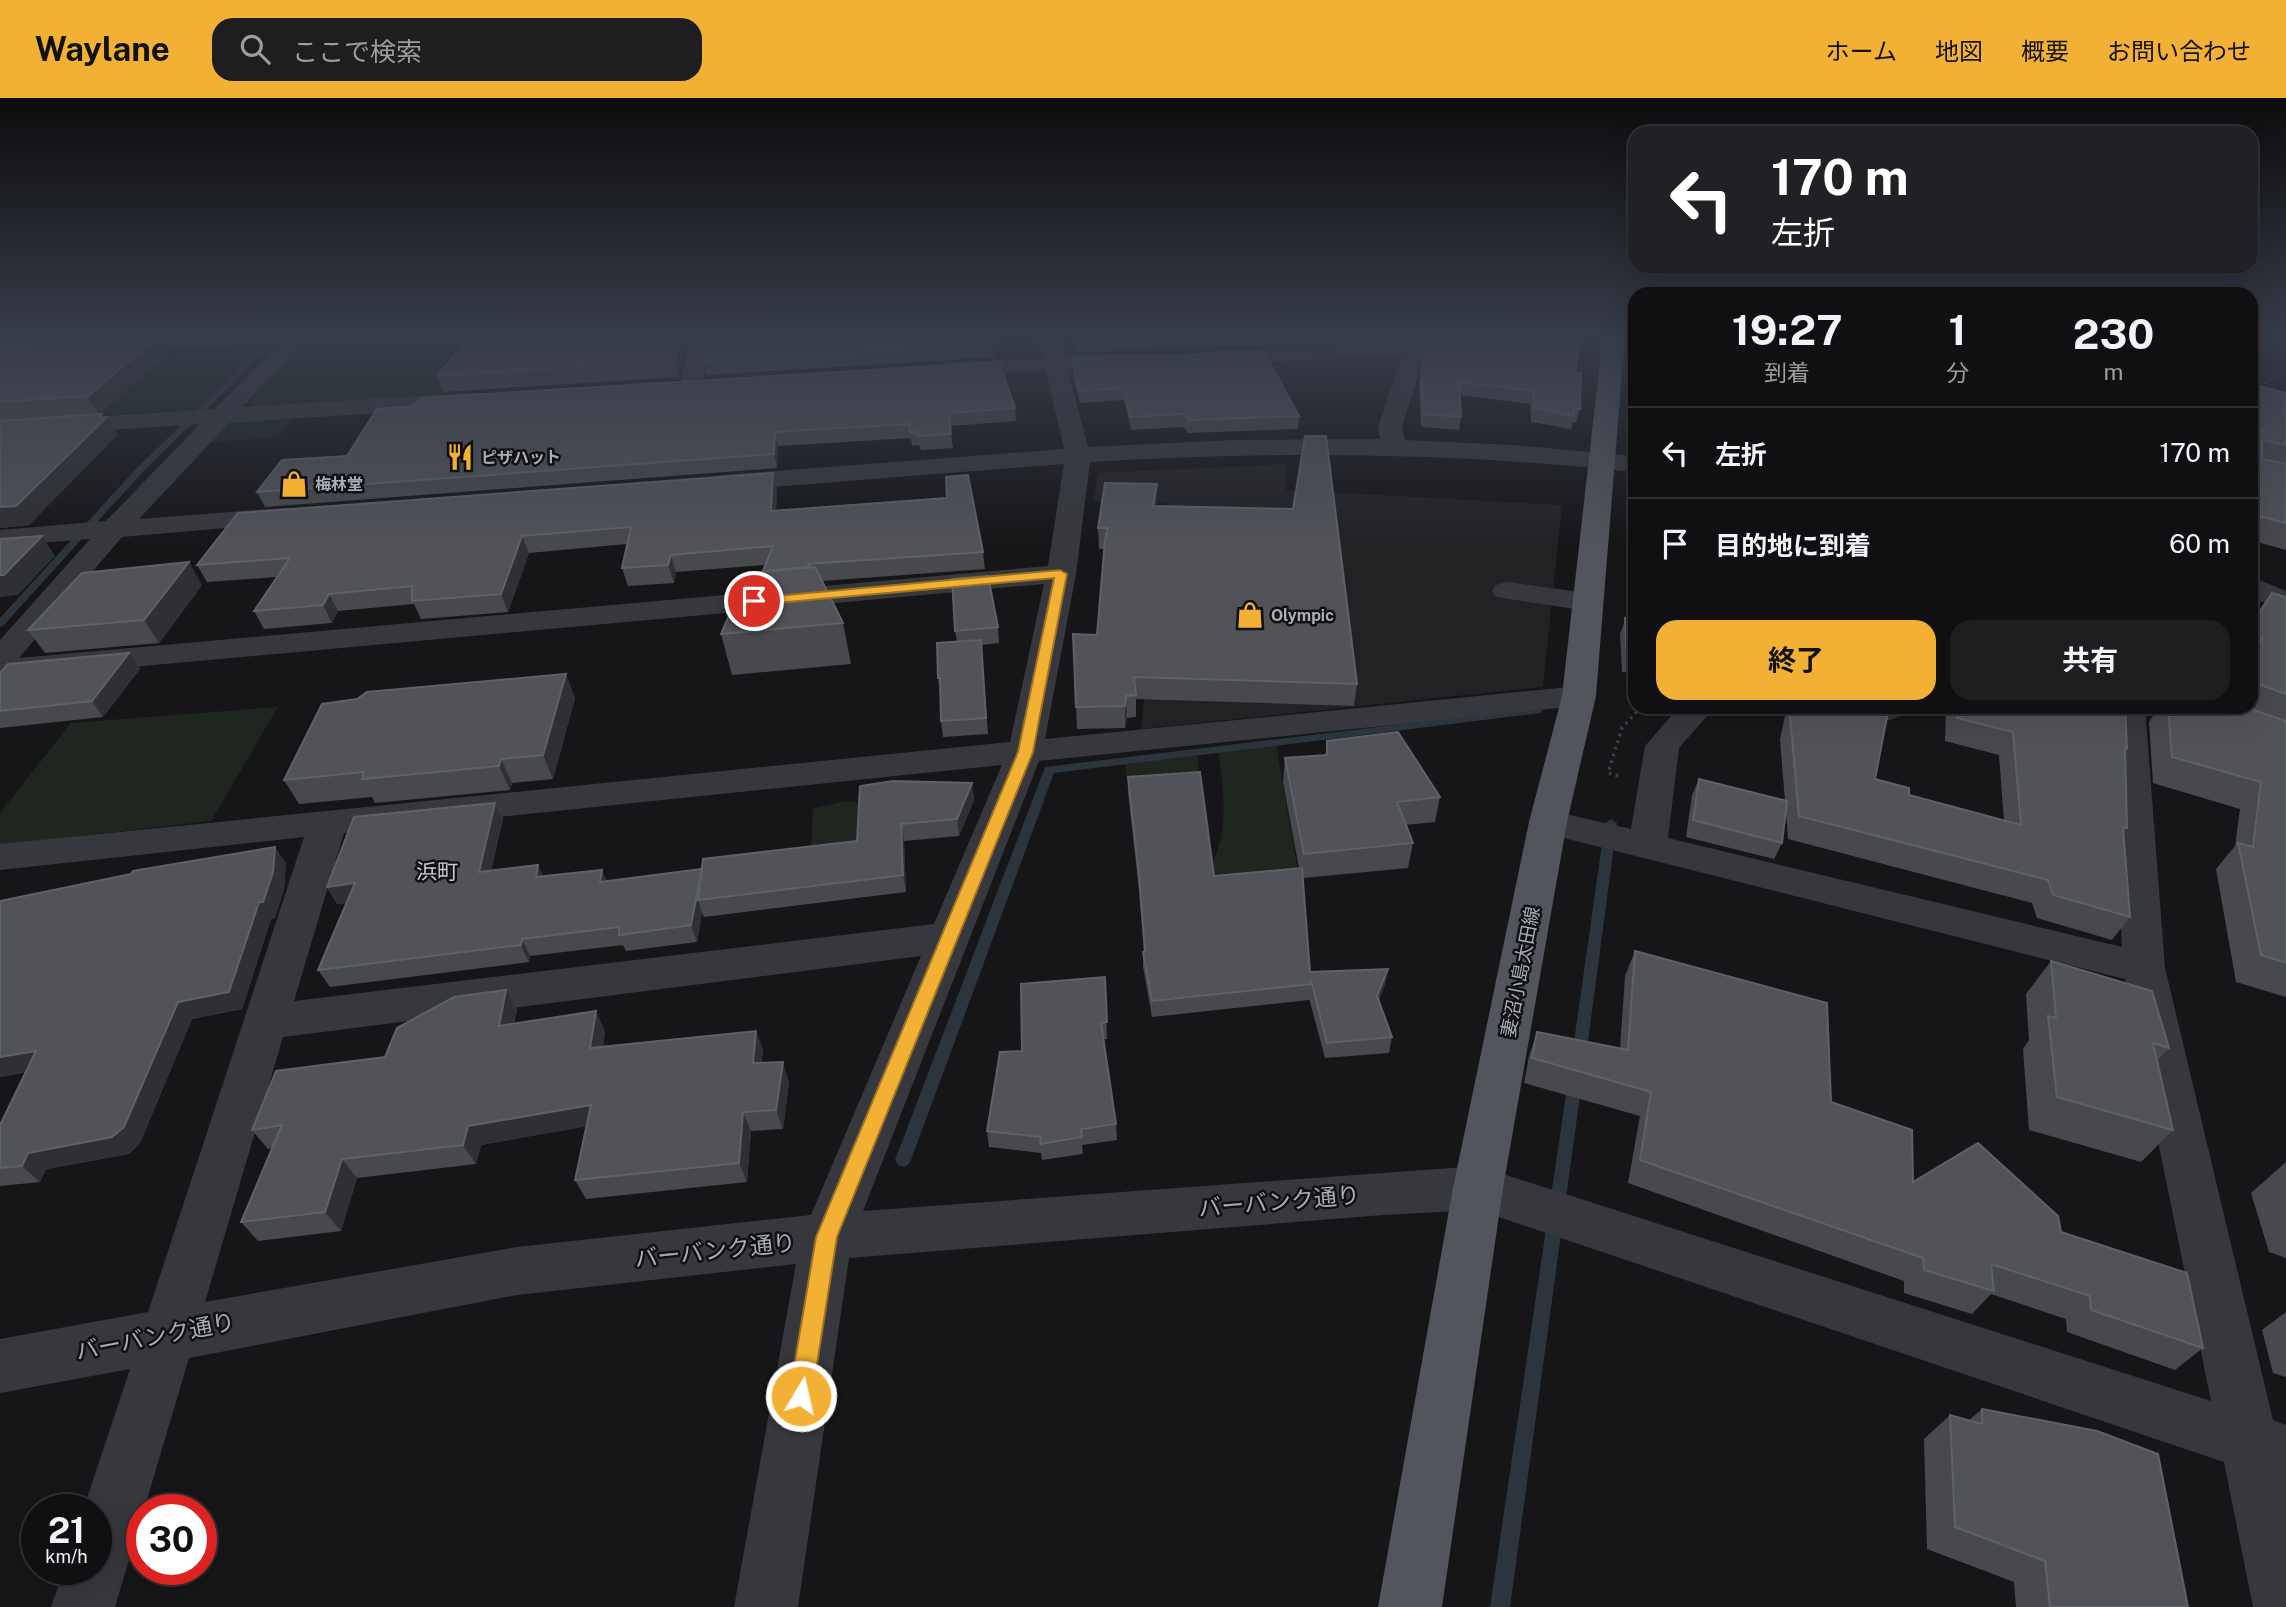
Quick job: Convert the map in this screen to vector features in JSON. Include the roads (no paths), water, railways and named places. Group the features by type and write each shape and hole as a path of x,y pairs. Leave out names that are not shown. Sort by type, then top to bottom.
{"main road":[{"name":"妻沼小島太田線","path":"1410,1607 1478,1188 1548,822 1578,695 1587,602 1618,463 1616,405"}],"street":[{"path":"0,660 113,530 232,405"},
{"path":"0,430 387,405"},
{"path":"766,1607 827,1237 1026,752 1060,574 1078,456 1066,405"},
{"path":"1394,447 1390,427 1397,405"},
{"path":"690,486 1078,456 1305,446 1394,447 1618,463"},
{"path":"0,538 314,514"},
{"path":"2258,570 2286,572"},
{"path":"0,669 1060,574"},
{"path":"2258,580 2286,588"},
{"path":"2258,589 2286,602"},
{"path":"1507,591 1587,602"},
{"path":"0,857 328,821 1578,695"},
{"path":"1636,843 1662,746 1692,714"},
{"path":"2127,714 2144,968 2267,1447 2286,1607"},
{"path":"112,1518 328,821"},
{"path":"1548,822 2144,968"},
{"path":"266,1022 950,937"},
{"path":"1478,1188 2267,1447"},
{"name":"バーバンク通り","path":"0,1366 517,1271 827,1237 1383,1193 1478,1188"},
{"path":"83,1607 90,1585"}],"waterway":[{"path":"0,624 136,474 206,405"},
{"path":"903,1160 1049,770 1537,711"},
{"path":"1579,1056 1611,823"},
{"path":"1500,1607 1575,1081"}],"place":[{"name":"ピザハット","path":"460,457"},
{"name":"梅林堂","path":"294,484"},
{"name":"Olympic","path":"1250,615"}],"district":[{"name":"浜町","path":"437,871"}]}
